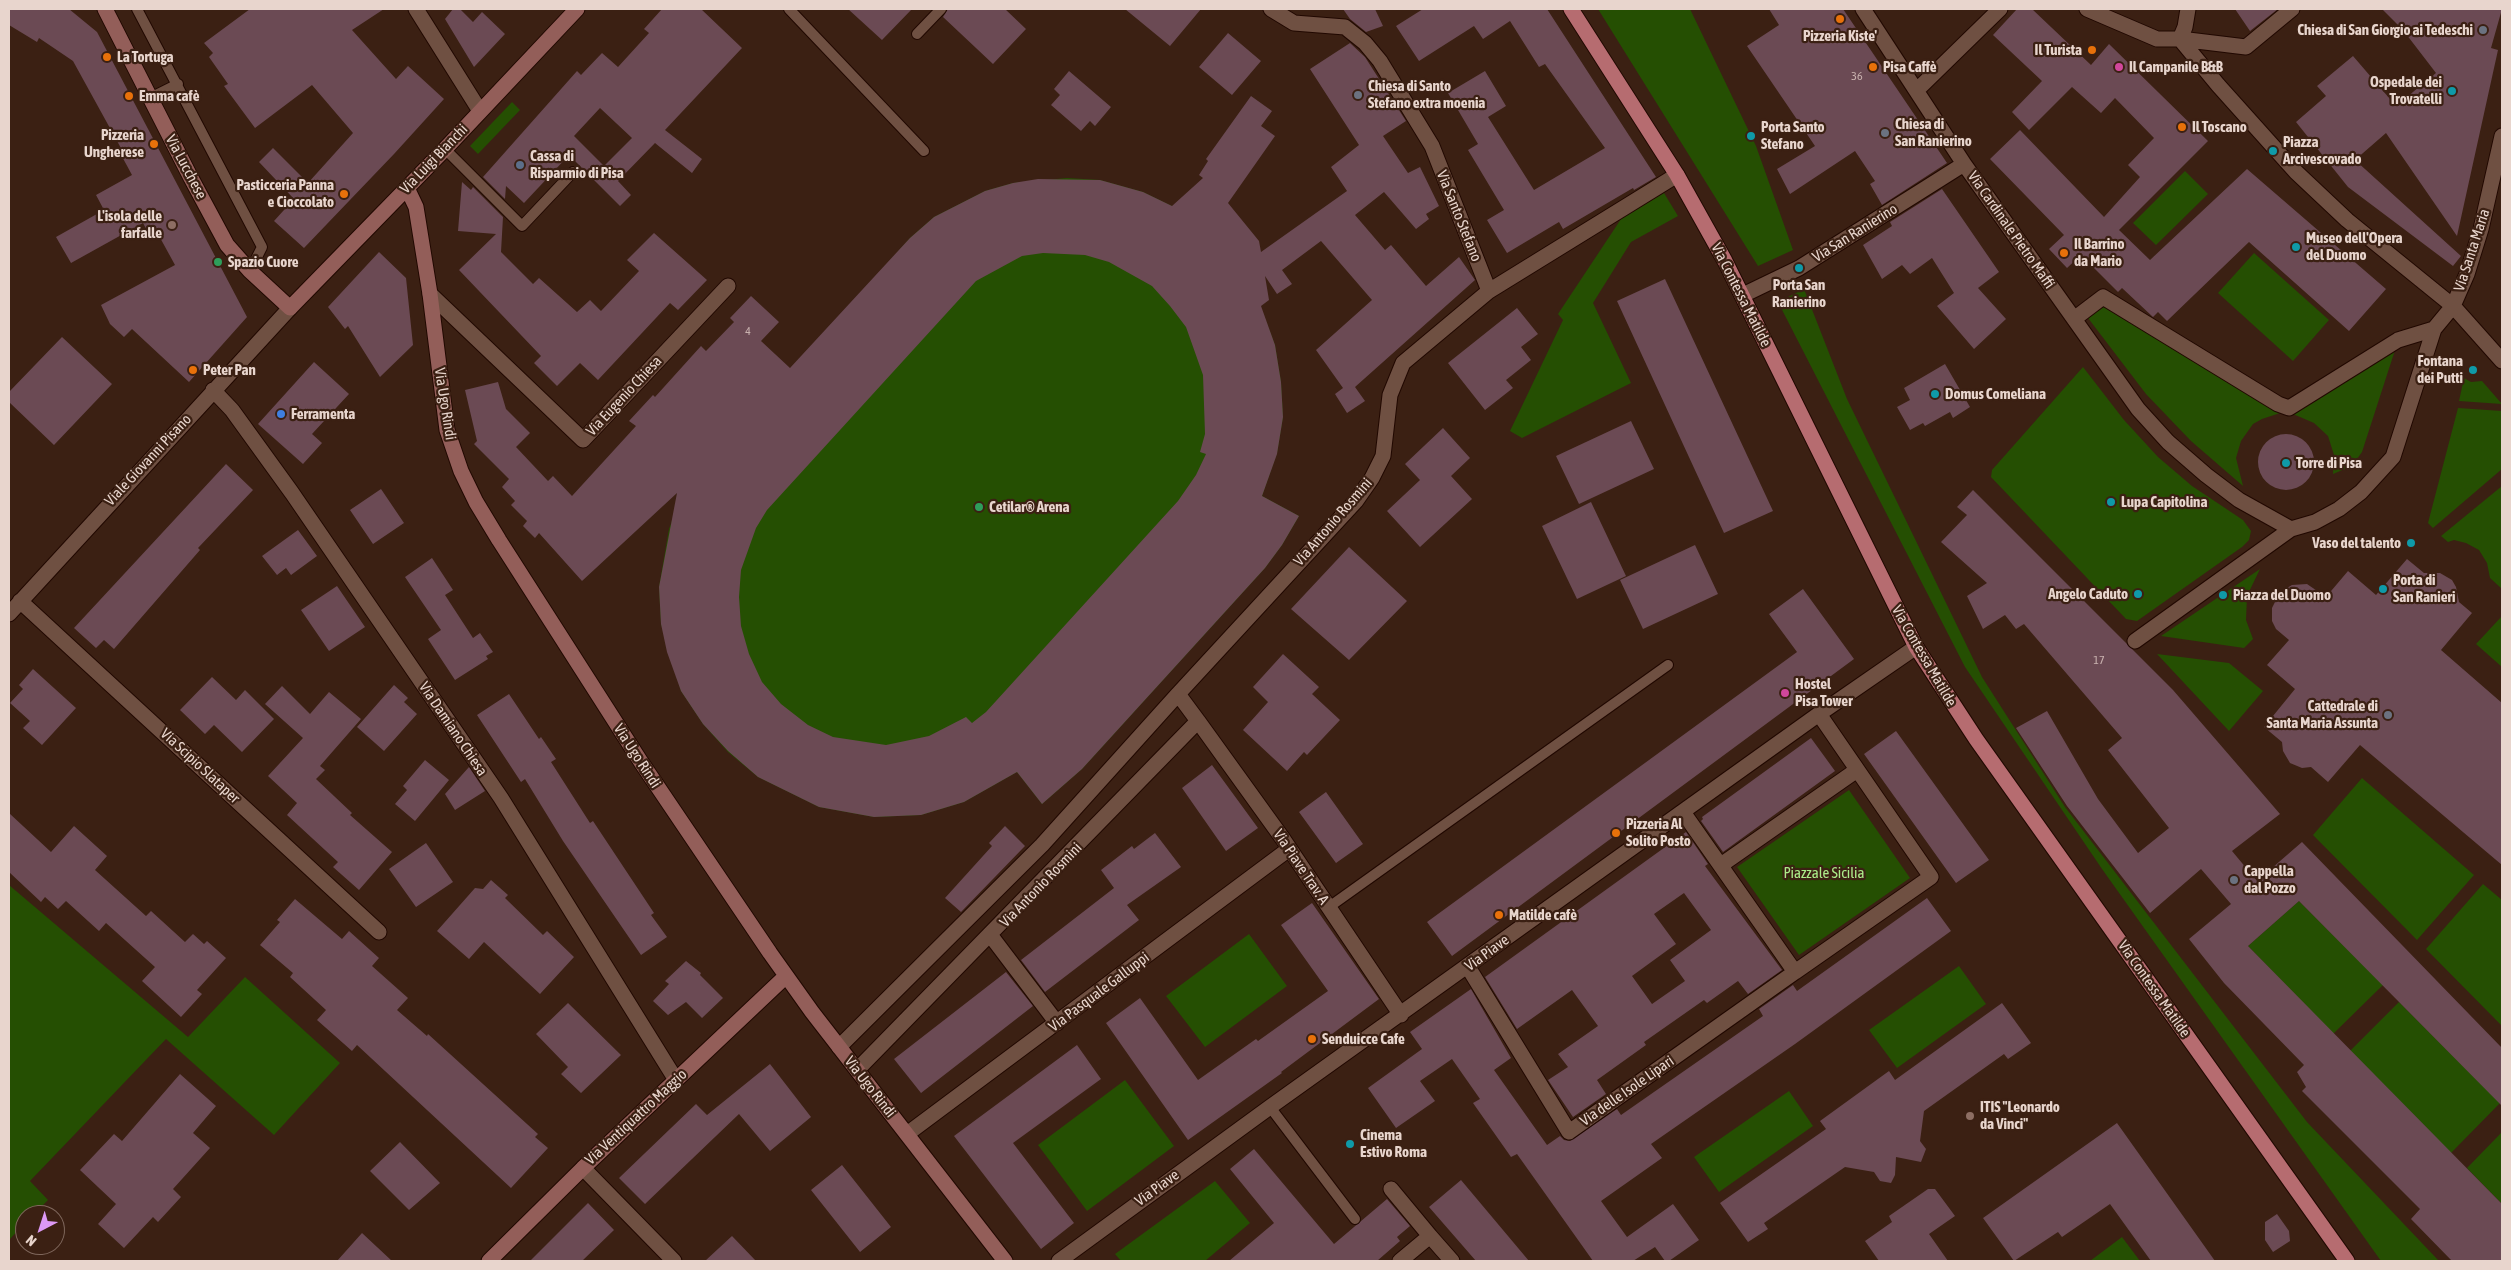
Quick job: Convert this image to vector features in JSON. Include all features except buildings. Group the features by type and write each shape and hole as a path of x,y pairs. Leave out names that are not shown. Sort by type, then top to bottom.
{"main road":[{"name":"Via Contessa Matilde","path":"1571,9 1677,175 1742,295 1916,647 1976,739 2347,1261"}],"street":[{"name":"Via Lucchese","path":"105,9 227,245 250,271 290,308"},
{"path":"416,9 480,111"},
{"name":"Via Luigi Bianchi","path":"290,308 445,149 576,9"},
{"name":"Via Santo Stefano","path":"1271,9 1294,23 1345,27 1365,43 1380,61 1432,146 1489,291"},
{"name":"Via Cardinale Pietro Maffi","path":"1863,9 1964,164 2076,322"},
{"path":"1917,90 2000,9"},
{"path":"2087,9 2157,39 2180,39 2246,47 2292,9"},
{"path":"2180,39 2188,9"},
{"path":"2180,39 2296,172 2347,220 2453,306 2502,362"},
{"name":"Via Santa Maria","path":"2453,306 2481,229 2502,136"},
{"name":"Via San Ranierino","path":"1742,295 1799,268 1964,164"},
{"path":"1489,291 1677,175"},
{"name":"Via Ugo Rindi","path":"407,188 416,207 430,294 447,430 461,471 476,502 641,762 786,976 1005,1261"},
{"name":"Via Eugenio Chiesa","path":"430,294 583,440 728,286"},
{"name":"Via Antonio Rosmini","path":"839,1047 1042,845 1356,501 1372,478 1383,456 1390,395 1403,363 1489,291"},
{"path":"2290,529 2239,500 2168,442 2138,408 2076,322 2103,297 2278,404 2289,408 2398,340 2434,329"},
{"path":"2135,641 2290,529 2315,522 2339,509 2360,492 2393,457 2434,329 2453,306"},
{"name":"Viale Giovanni Pisano","path":"9,614 290,308"},
{"name":"Via Damiano Chiesa","path":"213,390 232,410 292,493 501,798 676,1080"},
{"name":"Via Scipio Slataper","path":"20,601 379,932"},
{"name":"Via Piave","path":"1060,1261 1270,1107 1819,714 1916,647"},
{"path":"1178,694 1198,721"},
{"path":"1683,812 1795,972 1931,877 1819,714"},
{"name":"Via Antonio Rosmini","path":"857,1070 1198,721"},
{"name":"Via Piave Trav. A","path":"1198,721 1290,849 1401,1015"},
{"path":"1721,865 1857,770"},
{"name":"Via Pasquale Galluppi","path":"908,1134 1290,849"},
{"path":"990,936 1057,1023"},
{"name":"Via delle Isole Lipari","path":"1468,967 1569,1132 1795,972"},
{"name":"Via Ventiquattro Maggio","path":"489,1261 583,1168 786,976"},
{"path":"583,1168 674,1261"},
{"path":"1391,1189 1452,1261"},
{"path":"1400,1261 1430,1236"}],"lane":[{"path":"137,9 262,247 250,271"},
{"path":"789,9 924,151"},
{"path":"917,34 941,9"},
{"path":"150,98 178,84"},
{"path":"445,149 522,226 573,172"},
{"path":"1329,907 1668,665"},
{"path":"1270,1107 1354,1219"}],"green space":[{"path":"1598,9 1690,9 1756,146 1793,250 1758,266"},
{"path":"512,102 520,110 478,154 470,146"},
{"path":"2185,171 2208,194 2156,245 2133,223"},
{"name":"Cetilar® Arena","path":"1067,178 1100,180 1143,192 1178,209 1255,292 1275,345 1281,382 1283,417 1277,453 1262,496 1299,516 1282,545 1265,568 1082,769 1042,804 1017,772 964,802 921,815 874,817 819,807 758,777 728,752 703,724 681,691 661,624 659,587 669,529 681,497 910,238 934,217 985,191 1013,183"},
{"path":"1664,193 1678,216 1631,242 1593,303 1631,383 1522,438 1510,431 1563,320 1558,314 1621,219"},
{"path":"2254,253 2329,320 2293,361 2218,293"},
{"path":"1804,289 1847,399 1982,677 2065,807 2307,1122 2439,1261 2381,1261 2102,869 1965,667 1778,302"},
{"path":"2102,306 2280,413 2253,424 2241,441 2236,458 2243,486 2191,441 2146,394 2088,318"},
{"path":"2396,347 2362,452 2352,466 2333,474 2334,455 2328,436 2314,423 2293,414"},
{"path":"2083,367 2124,420 2158,457 2192,486 2243,520 2251,531 2249,540 2242,547 2137,621 2126,619 1991,477 1992,470"},
{"path":"2464,378 2471,382 2482,381 2502,404 2459,401"},
{"path":"2458,408 2502,411 2502,469 2433,528 2428,523"},
{"path":"2502,486 2502,589 2490,578 2487,563 2479,550 2466,543 2454,540 2448,542 2441,536"},
{"path":"2260,569 2247,596 2246,620 2253,639 2244,648 2161,636"},
{"path":"2502,616 2502,667 2476,644"},
{"path":"2157,654 2229,663 2263,691 2229,731"},
{"path":"2362,778 2474,875 2417,940 2313,835"},
{"name":"Piazzale Sicilia","path":"1849,790 1910,878 1799,955 1737,867"},
{"path":"2483,884 2502,900 2502,1026 2426,949"},
{"path":"9,885 188,1037 245,977 340,1063 274,1135 166,1039 30,1181 48,1200 43,1205 15,1205 15,1234 9,1240"},
{"path":"2299,901 2383,985 2333,1034 2248,946"},
{"path":"1249,934 1287,986 1205,1047 1166,996"},
{"path":"1959,966 1986,1004 1897,1068 1869,1030"},
{"path":"2399,1002 2500,1103 2451,1153 2350,1051"},
{"path":"1125,1080 1174,1146 1087,1211 1038,1145"},
{"path":"1789,1091 1813,1126 1719,1192 1694,1157"},
{"path":"2502,1132 2502,1204 2467,1168"},
{"path":"1215,1181 1250,1223 1205,1261 1121,1261 1115,1254"},
{"path":"2122,1237 2140,1261 2090,1261"}],"place":[{"name":"Pizzeria Kiste'","path":"1840,19"},
{"name":"Chiesa di San Giorgio ai Tedeschi","path":"2483,30"},
{"name":"Il Turista","path":"2092,50"},
{"name":"La Tortuga","path":"107,57"},
{"name":"Pisa Caffè","path":"1873,67"},
{"name":"Il Campanile B&B","path":"2119,67"},
{"name":"Ospedale dei Trovatelli","path":"2452,91"},
{"name":"Chiesa di Santo Stefano extra moenia","path":"1358,95"},
{"name":"Emma cafè","path":"129,96"},
{"name":"Il Toscano","path":"2182,127"},
{"name":"Chiesa di San Ranierino","path":"1885,133"},
{"name":"Porta Santo Stefano","path":"1751,136"},
{"name":"Pizzeria Ungherese","path":"154,144"},
{"name":"Piazza Arcivescovado","path":"2273,151"},
{"name":"Cassa di Risparmio di Pisa","path":"520,165"},
{"name":"Pasticceria Panna e Cioccolato","path":"344,194"},
{"name":"L'isola delle farfalle","path":"172,225"},
{"name":"Museo dell'Opera del Duomo","path":"2296,247"},
{"name":"Il Barrino da Mario","path":"2064,253"},
{"name":"Spazio Cuore","path":"218,262"},
{"name":"Porta San Ranierino","path":"1799,268"},
{"name":"Peter Pan","path":"193,370"},
{"name":"Fontana dei Putti","path":"2473,370"},
{"name":"Domus Comeliana","path":"1935,394"},
{"name":"Ferramenta","path":"281,414"},
{"name":"Torre di Pisa","path":"2286,463"},
{"name":"Lupa Capitolina","path":"2111,502"},
{"name":"Cetilar® Arena","path":"979,507"},
{"name":"Vaso del talento","path":"2411,543"},
{"name":"Porta di San Ranieri","path":"2383,589"},
{"name":"Angelo Caduto","path":"2138,594"},
{"name":"Piazza del Duomo","path":"2223,595"},
{"name":"Hostel Pisa Tower","path":"1785,693"},
{"name":"Cattedrale di Santa Maria Assunta","path":"2388,715"},
{"name":"Pizzeria Al Solito Posto","path":"1616,833"},
{"name":"Cappella dal Pozzo","path":"2234,880"},
{"name":"Matilde cafè","path":"1499,915"},
{"name":"Senduicce Cafe","path":"1312,1039"},
{"name":"ITIS \"Leonardo da Vinci\"","path":"1970,1116"},
{"name":"Cinema Estivo Roma","path":"1350,1144"}]}
